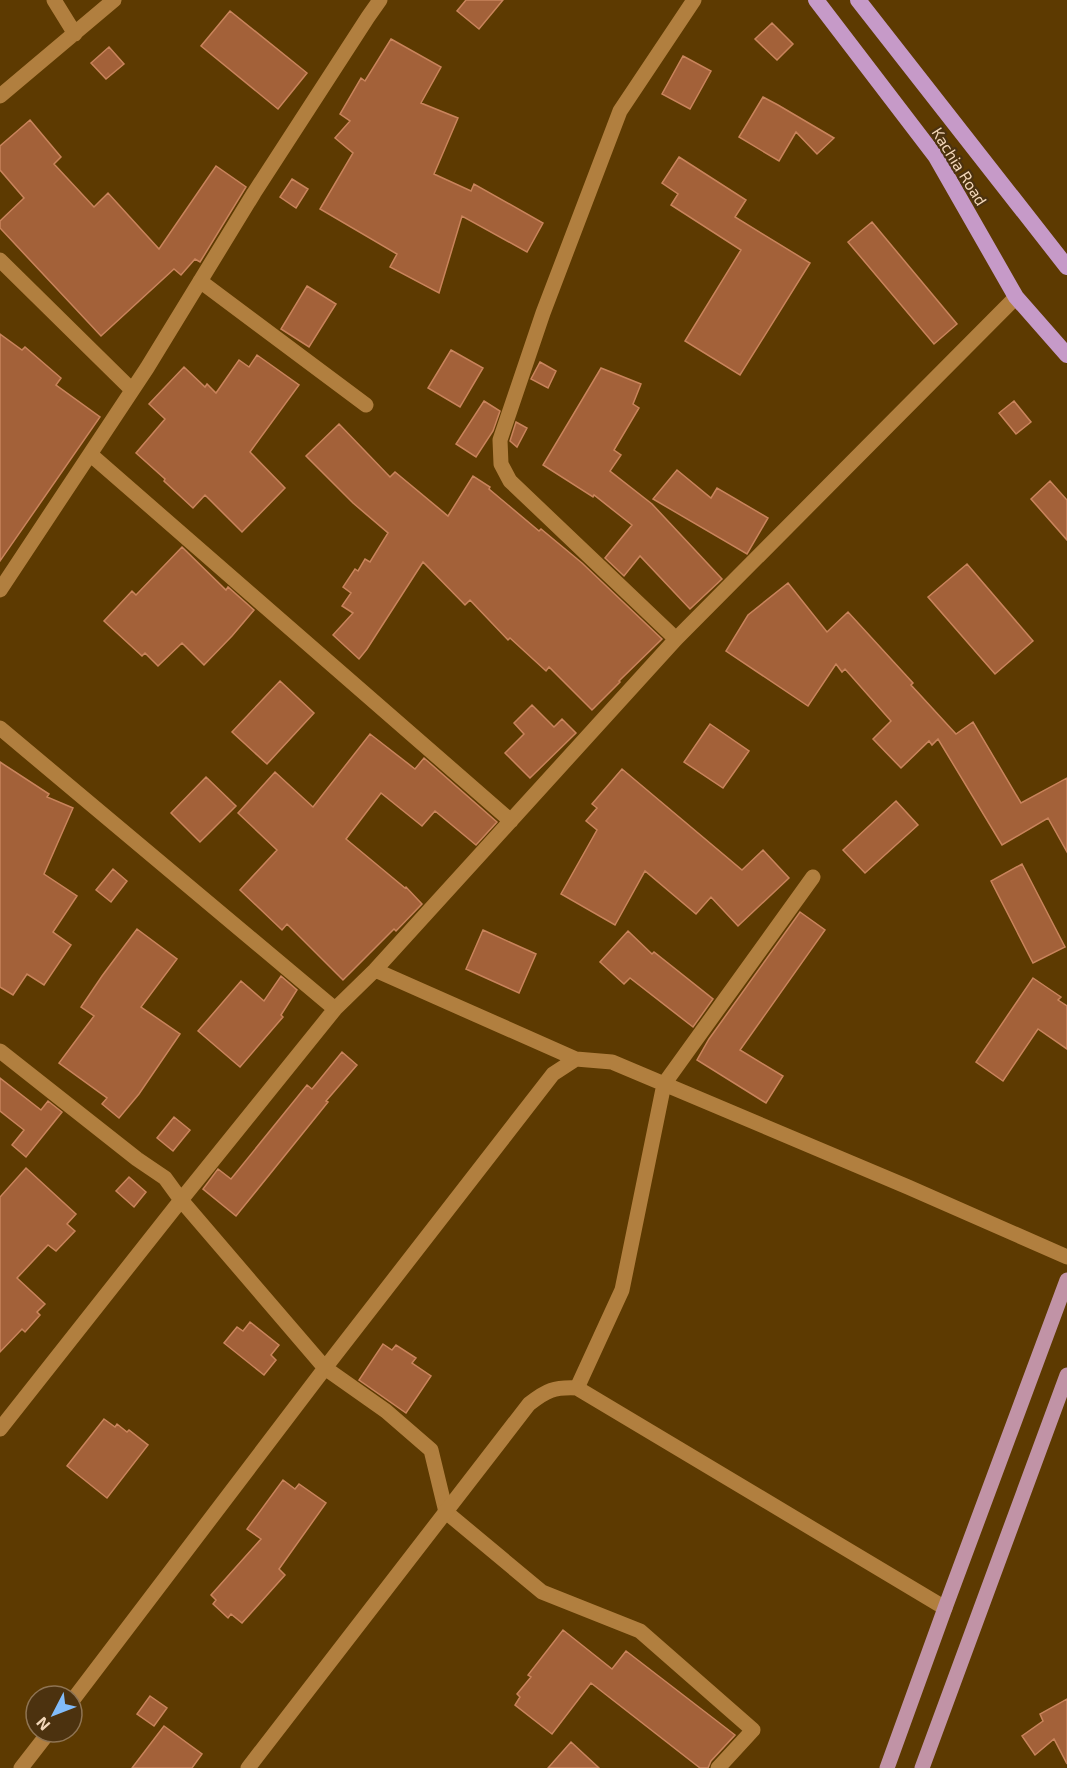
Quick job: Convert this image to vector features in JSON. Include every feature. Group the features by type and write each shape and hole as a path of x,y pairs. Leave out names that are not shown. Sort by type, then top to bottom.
{"highway":[{"name":"Kachia Road","path":"816,0 936,157 1017,297 1067,355"},
{"name":"Kachia Road","path":"858,0 1067,267"}],"main road":[{"path":"888,1768 1067,1280"},
{"path":"922,1768 1067,1375"}],"street":[{"path":"54,0 75,34"},
{"path":"0,96 114,0"},
{"path":"0,590 132,390 267,173 380,0"},
{"path":"676,639 510,481 501,464 500,440 543,314 620,111 694,0"},
{"path":"0,260 132,390"},
{"path":"200,281 366,405"},
{"path":"3,1418 335,1009 375,970 676,639 1017,297"},
{"path":"90,453 511,821"},
{"path":"0,728 335,1009"},
{"path":"577,1388 622,1290 664,1084 813,877"},
{"path":"375,970 576,1059 612,1062 1067,1257"},
{"path":"0,1051 137,1159 165,1178 181,1200 325,1368 386,1411 430,1450 446,1512 542,1592 640,1631 753,1730 718,1768"},
{"path":"84,1685 325,1368 553,1074 576,1059"},
{"path":"248,1768 529,1404 542,1394 559,1387 577,1388 945,1608"},
{"path":"21,1768 40,1744"}],"building":[{"path":"466,0 503,0 479,29 457,11"},
{"path":"230,11 307,73 278,109 201,46"},
{"path":"772,23 793,44 777,60 755,39"},
{"path":"391,39 441,67 421,103 458,118 434,174 471,191 474,184 543,223 527,252 462,216 439,293 390,267 397,254 320,209 353,153 335,138 350,121 340,114 361,78 365,81"},
{"path":"109,47 124,64 106,79 91,63"},
{"path":"683,56 711,71 690,109 662,94"},
{"path":"763,97 834,138 817,154 796,132 779,161 739,137"},
{"path":"30,120 61,157 54,164 94,207 108,193 159,249 216,166 246,187 200,262 195,259 181,275 174,269 101,336 0,228 0,221 24,198 0,170 0,146"},
{"path":"679,157 746,200 735,217 810,263 740,375 685,341 741,250 671,205 678,194 662,183"},
{"path":"292,179 308,189 296,208 280,197"},
{"path":"872,222 957,324 934,344 848,242"},
{"path":"307,286 336,304 309,347 281,329"},
{"path":"0,334 22,350 25,347 61,378 56,385 100,417 0,561"},
{"path":"451,350 483,368 460,407 428,388"},
{"path":"257,355 299,385 250,452 285,488 242,532 205,495 193,508 136,453 165,419 149,404 184,367 205,387 207,384 216,393 239,360 249,367"},
{"path":"540,362 556,371 548,388 531,379"},
{"path":"601,368 641,384 633,404 639,408 614,450 621,455 610,471 652,504 722,579 690,609 640,556 624,576 605,558 632,525 594,495 593,497 543,465"},
{"path":"484,401 500,411 493,431 476,457 456,444"},
{"path":"1014,401 1031,422 1016,434 999,413"},
{"path":"516,422 527,428 517,447 510,441"},
{"path":"339,424 390,477 395,472 448,516 473,476 490,487 489,489 539,531 541,529 582,563 662,639 592,710 549,667 546,671 510,638 508,640 470,600 465,605 423,562 359,659 333,635 353,613 342,606 351,593 343,587 355,569 358,571 365,559 370,562 388,533 353,503 306,456"},
{"path":"677,470 711,498 717,488 768,518 747,554 653,499"},
{"path":"1050,481 1067,500 1067,540 1031,499"},
{"path":"182,547 226,590 228,587 254,610 204,665 182,643 158,666 145,653 142,656 104,621 132,591 136,595"},
{"path":"967,564 1033,641 995,674 928,597"},
{"path":"788,583 827,632 848,612 956,734 973,722 1021,803 1067,778 1067,852 1048,818 1002,845 938,739 932,745 929,741 901,768 873,739 891,721 845,669 842,672 836,664 808,706 726,651 748,615"},
{"path":"280,681 314,713 267,764 232,732"},
{"path":"532,705 554,727 562,719 576,733 530,778 505,753 524,734 514,723"},
{"path":"710,724 749,751 723,788 684,762"},
{"path":"370,734 415,769 424,758 497,822 476,845 435,811 422,826 381,793 346,839 406,887 422,904 343,980 287,924 282,930 240,890 277,850 238,813 275,772 313,807"},
{"path":"0,762 49,794 47,797 73,808 44,874 77,896 53,932 71,945 44,985 27,974 13,995 0,987"},
{"path":"622,769 742,870 763,850 789,878 738,926 711,897 696,914 645,871 615,925 561,894 597,830 586,821 597,808 592,804"},
{"path":"206,777 236,806 200,842 171,813"},
{"path":"896,801 918,825 865,873 843,850"},
{"path":"1022,864 1065,947 1033,963 991,881"},
{"path":"113,869 127,881 111,902 96,890"},
{"path":"800,912 825,930 740,1050 783,1076 766,1103 697,1060 709,1039"},
{"path":"137,929 177,959 141,1007 180,1034 139,1094 119,1118 102,1104 107,1098 59,1063 94,1016 81,1007"},
{"path":"483,930 536,954 519,993 466,969"},
{"path":"628,931 652,954 654,952 713,999 693,1027 630,978 624,984 600,962"},
{"path":"281,976 297,990 281,1015 283,1017 240,1067 198,1031 241,981 264,1001"},
{"path":"1033,978 1061,997 1058,1000 1067,1006 1067,1049 1038,1029 1003,1081 976,1062"},
{"path":"342,1052 357,1065 236,1216 203,1189 218,1169 231,1179 307,1085 312,1089"},
{"path":"0,1078 41,1110 48,1101 62,1112 26,1157 12,1145 24,1130 0,1111"},
{"path":"174,1117 190,1130 173,1151 157,1138"},
{"path":"26,1168 76,1214 67,1224 75,1231 56,1251 48,1245 17,1278 45,1304 37,1312 40,1315 25,1332 22,1329 0,1352 0,1197"},
{"path":"129,1177 146,1192 134,1207 116,1191"},
{"path":"250,1322 279,1345 271,1355 276,1360 264,1375 224,1343 237,1327 243,1331"},
{"path":"383,1344 392,1350 396,1345 416,1358 412,1363 431,1376 406,1413 359,1380"},
{"path":"104,1419 115,1427 117,1424 127,1432 129,1430 148,1445 107,1498 67,1466"},
{"path":"283,1480 295,1489 299,1484 326,1503 279,1569 285,1575 242,1623 231,1614 228,1618 213,1604 216,1600 211,1595 261,1539 247,1529"},
{"path":"563,1630 612,1669 626,1651 735,1735 711,1761 708,1768 700,1768 591,1683 552,1734 515,1705 520,1697 517,1694 531,1677 528,1675"},
{"path":"150,1696 167,1708 154,1726 137,1714"},
{"path":"1067,1699 1067,1764 1054,1739 1035,1755 1022,1736 1043,1721 1040,1714"},
{"path":"164,1726 202,1754 192,1768 132,1768"},
{"path":"571,1742 599,1768 548,1768"}]}
